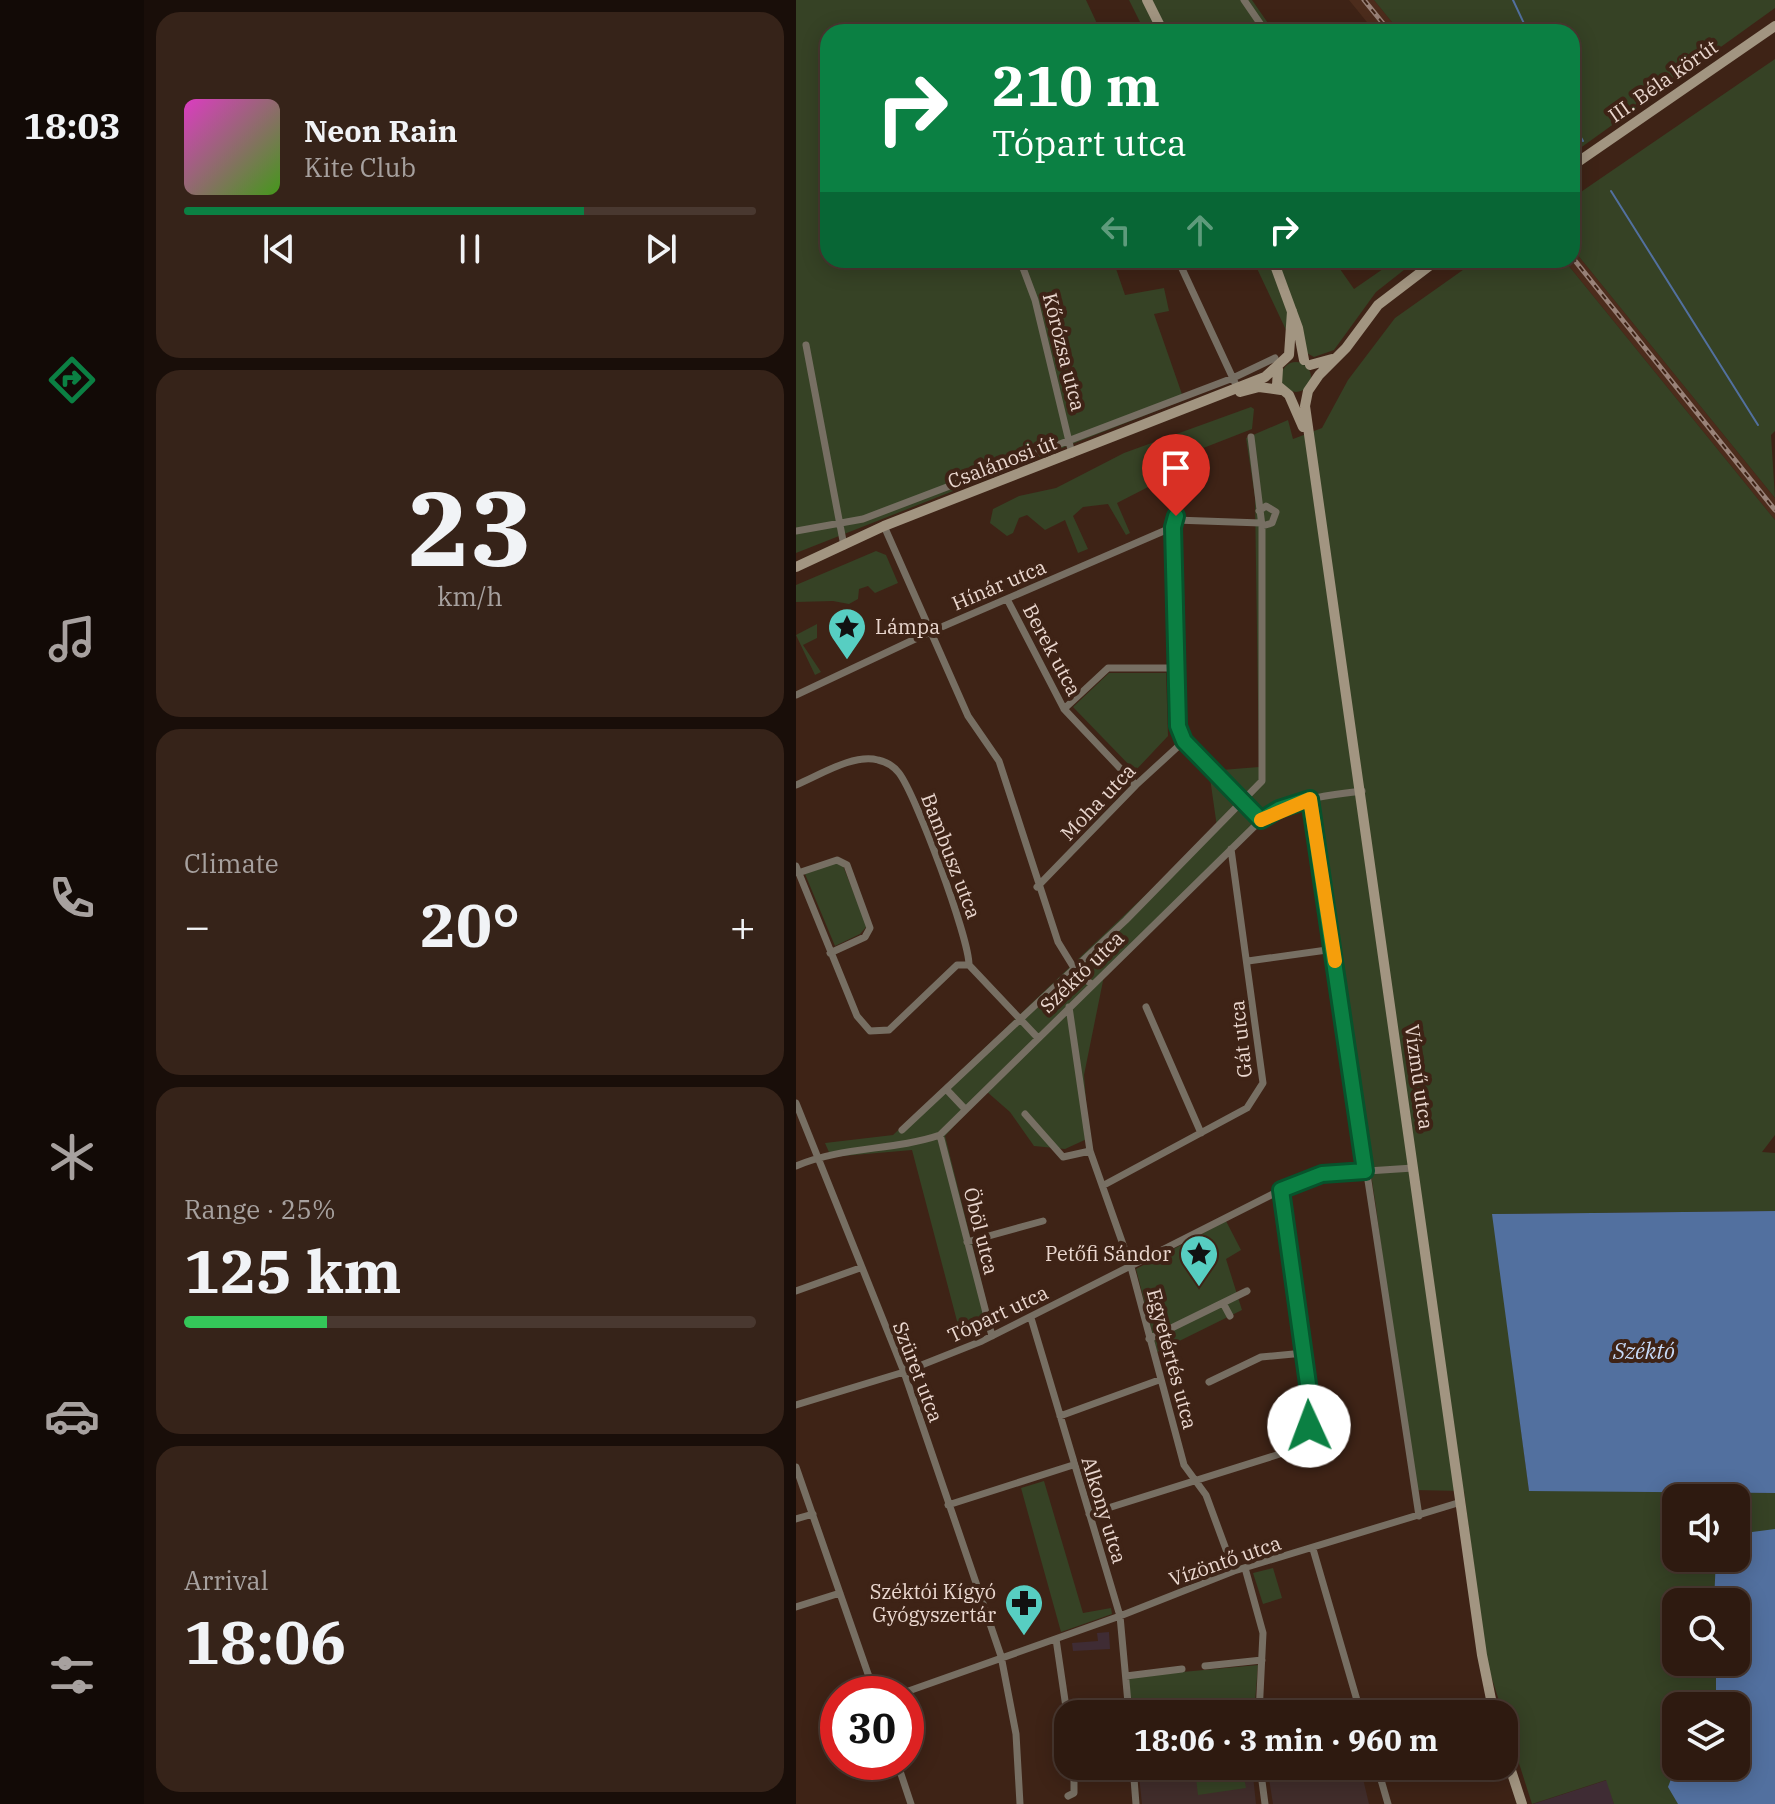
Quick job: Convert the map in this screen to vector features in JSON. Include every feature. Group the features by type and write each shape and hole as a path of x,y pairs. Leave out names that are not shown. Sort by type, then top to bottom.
{"main road":[{"path":"1147,0 1159,24"},
{"name":"III. Béla körút","path":"1580,160 1775,26"},
{"path":"1276,268 1307,362 1314,372 1305,406 1309,444"},
{"path":"1285,393 1310,388 1386,297 1419,268"},
{"path":"1292,311 1293,336 1280,362 1276,379 1309,444"},
{"path":"1280,362 1338,357"},
{"name":"Csalánosi út","path":"1222,394 1235,382 1265,377 1280,362"},
{"name":"Csalánosi út","path":"796,567 884,526 1222,394 1259,387 1285,393"},
{"name":"Vízmű utca","path":"1309,444 1362,791 1482,1655 1491,1700"},
{"path":"1512,1780 1518,1803"}],"street":[{"path":"1244,0 1260,24"},
{"name":"Kőrózsa utca","path":"1023,268 1035,300 1072,454"},
{"path":"796,531 840,525 1235,382 1182,268"},
{"path":"806,345 844,546"},
{"path":"1244,802 1259,787 1265,770 1262,524 1251,437"},
{"path":"1160,477 1176,516 1175,668 1178,726 1184,741 1261,820"},
{"path":"1174,524 1272,523 1276,512 1270,506 1259,511"},
{"name":"Hínár utca","path":"796,695 1174,524"},
{"path":"884,526 968,716 999,761 1037,887 1058,942 1074,968 1092,985"},
{"name":"Berek utca","path":"1007,599 1064,709 1136,785"},
{"path":"1064,709 1108,668 1175,668"},
{"name":"Moha utca","path":"1037,887 1136,785 1184,741"},
{"name":"Bambusz utca","path":"796,785 862,759 878,760 896,769 907,785 947,889 969,949 969,965"},
{"name":"Széktó utca","path":"940,1135 964,1108 1261,820 1279,809 1310,799 1362,791"},
{"path":"1310,799 1419,1516"},
{"name":"Széktó utca","path":"902,1130 1244,802"},
{"name":"Gát utca","path":"1104,1185 1247,1108 1263,1083 1231,849"},
{"path":"830,953 865,937 870,928 847,865 837,860 797,870 830,953 859,1021 867,1029 878,1033 889,1030 957,965 969,965 1038,1038"},
{"path":"1248,961 1334,949"},
{"name":"Egyetértés utca","path":"1069,1007 1090,1151 1131,1267 1184,1465 1206,1495 1234,1571"},
{"path":"1146,1007 1201,1133"},
{"path":"947,1090 964,1108"},
{"name":"Szüret utca","path":"796,1103 904,1372 1001,1656 1016,1734 1020,1804"},
{"path":"1025,1114 1063,1157 1090,1151"},
{"path":"796,1166 818,1156 922,1141 940,1135"},
{"name":"Öböl utca","path":"940,1135 992,1336"},
{"name":"Tópart utca","path":"796,1405 904,1372 992,1336 1281,1190 1322,1174 1413,1168"},
{"path":"1089,1514 1283,1453 1304,1437 1312,1413 1281,1190"},
{"path":"967,1242 1043,1221"},
{"path":"796,1291 860,1268"},
{"path":"1149,1339 1247,1291"},
{"path":"1223,1303 1230,1316"},
{"name":"Alkony utca","path":"1031,1318 1120,1616 1128,1700"},
{"path":"1209,1382 1261,1357 1304,1353"},
{"path":"1060,1416 1159,1380"},
{"path":"948,1505 1073,1465"},
{"path":"796,1467 869,1676"},
{"name":"Vízöntő utca","path":"924,1685 1120,1616 1234,1571 1461,1502"},
{"path":"796,1519 813,1514"},
{"path":"1313,1549 1357,1700"},
{"path":"1245,1568 1260,1614 1260,1700"},
{"path":"796,1607 840,1593"},
{"path":"1056,1639 1065,1700"},
{"path":"1205,1666 1262,1660"},
{"path":"1126,1676 1182,1669"},
{"path":"903,1780 911,1804"},
{"path":"1068,1796 1074,1793 1074,1780"},
{"path":"1134,1780 1136,1804"},
{"path":"1262,1780 1265,1804"},
{"path":"1381,1780 1388,1804"}],"shaded area":[{"path":"1349,0 1374,0 1394,24 1368,24"},
{"path":"1580,258 1775,498 1775,520 1570,268 1580,268"},
{"path":"1109,1632 1110,1649 1073,1651 1072,1643 1098,1641 1097,1633"},
{"path":"1139,1780 1253,1780 1256,1804 1142,1804"},
{"path":"1269,1780 1363,1780 1369,1804 1273,1804"},
{"path":"1607,1780 1614,1804 1533,1804"}],"green space":[{"path":"796,0 1086,0 1097,24 820,24 820,268 1116,268 1125,295 1164,288 1169,311 1154,314 1184,400 796,553"},
{"path":"1129,0 1252,0 1268,24 1141,24"},
{"path":"1374,0 1775,0 1775,8 1580,148 1580,24 1394,24"},
{"path":"1775,59 1775,431 1771,435 1775,498 1580,258 1580,193"},
{"path":"1257,268 1339,268 1354,289 1384,268 1406,268 1376,292 1334,350 1314,357 1305,352 1296,323 1286,330"},
{"path":"1466,268 1570,268 1775,520 1775,1135 1762,1152 1775,1153 1775,1211 1493,1214 1529,1490 1662,1492 1662,1572 1750,1572 1750,1493 1775,1493 1775,1804 1614,1804 1606,1780 1532,1804 1518,1760 1518,1700 1499,1700 1486,1660 1464,1491 1412,1490 1376,1207 1314,801 1265,820 1104,976 1084,1075 1089,1138 1065,1149 1034,1146 1010,1112 986,1091 945,1136 993,1328 962,1340 912,1150 831,1157 825,1143 893,1135 1217,827 1209,771 1259,767 1255,497 1246,438 1288,420 1293,439 1322,428 1348,380 1395,318"},
{"path":"1296,362 1306,367 1311,377 1306,387 1296,392 1286,387 1281,377 1286,367"},
{"path":"1251,407 1254,409 1252,429 1188,454 1158,475 1168,501 1165,502 1154,484 1117,503 1130,533 1126,535 1108,504 1083,507 1073,516 1088,549 1078,553 1065,520 1045,530 1027,515 1019,518 1013,533 1007,536 990,523 993,509 1019,496 1056,488 1124,453"},
{"path":"876,551 886,555 898,583 875,593 868,586 859,589 858,599 849,604 796,602 796,585"},
{"path":"817,624 817,638 803,645 821,672 815,675 796,635"},
{"path":"1109,673 1166,673 1168,736 1135,771 1073,707"},
{"path":"835,863 843,866 867,926 860,934 835,946 805,874"},
{"path":"1226,1221 1241,1250 1226,1259 1242,1310 1157,1352 1136,1269"},
{"path":"1044,1481 1083,1613 1111,1608 1112,1614 1061,1632 1021,1488"},
{"path":"1273,1568 1282,1598 1263,1604 1253,1573"},
{"path":"1258,1665 1255,1700 1130,1700 1128,1677"},
{"path":"1196,1780 1245,1780 1246,1788 1198,1795"}],"water":[{"name":"Széktó","path":"1775,1211 1775,1493 1750,1493 1750,1484 1662,1484 1662,1492 1529,1491 1492,1214"},
{"path":"1775,1529 1775,1804 1678,1804 1668,1787 1671,1780 1750,1780 1750,1692 1716,1692 1716,1676 1750,1676 1750,1588 1715,1588 1715,1572 1750,1572 1752,1532"}],"waterway":[{"path":"1513,0 1524,24"},
{"path":"1580,136 1583,141"},
{"path":"1611,191 1758,425"}],"railway":[{"path":"1364,0 1384,24"},
{"path":"1580,267 1775,510"}],"slow traffic":[{"path":"1261,820 1279,809 1310,799 1335,961"}],"place":[{"name":"Lámpa","path":"847,661"},
{"name":"Petőfi Sándor","path":"1199,1288"},
{"name":"Széktói Kígyó Gyógyszertár","path":"1024,1637"}],"route":[{"path":"1176,516 1173,527 1178,726 1184,741 1261,820 1279,809 1310,799 1333,946 1365,1171 1322,1174 1281,1190 1312,1413 1309,1426"}]}
